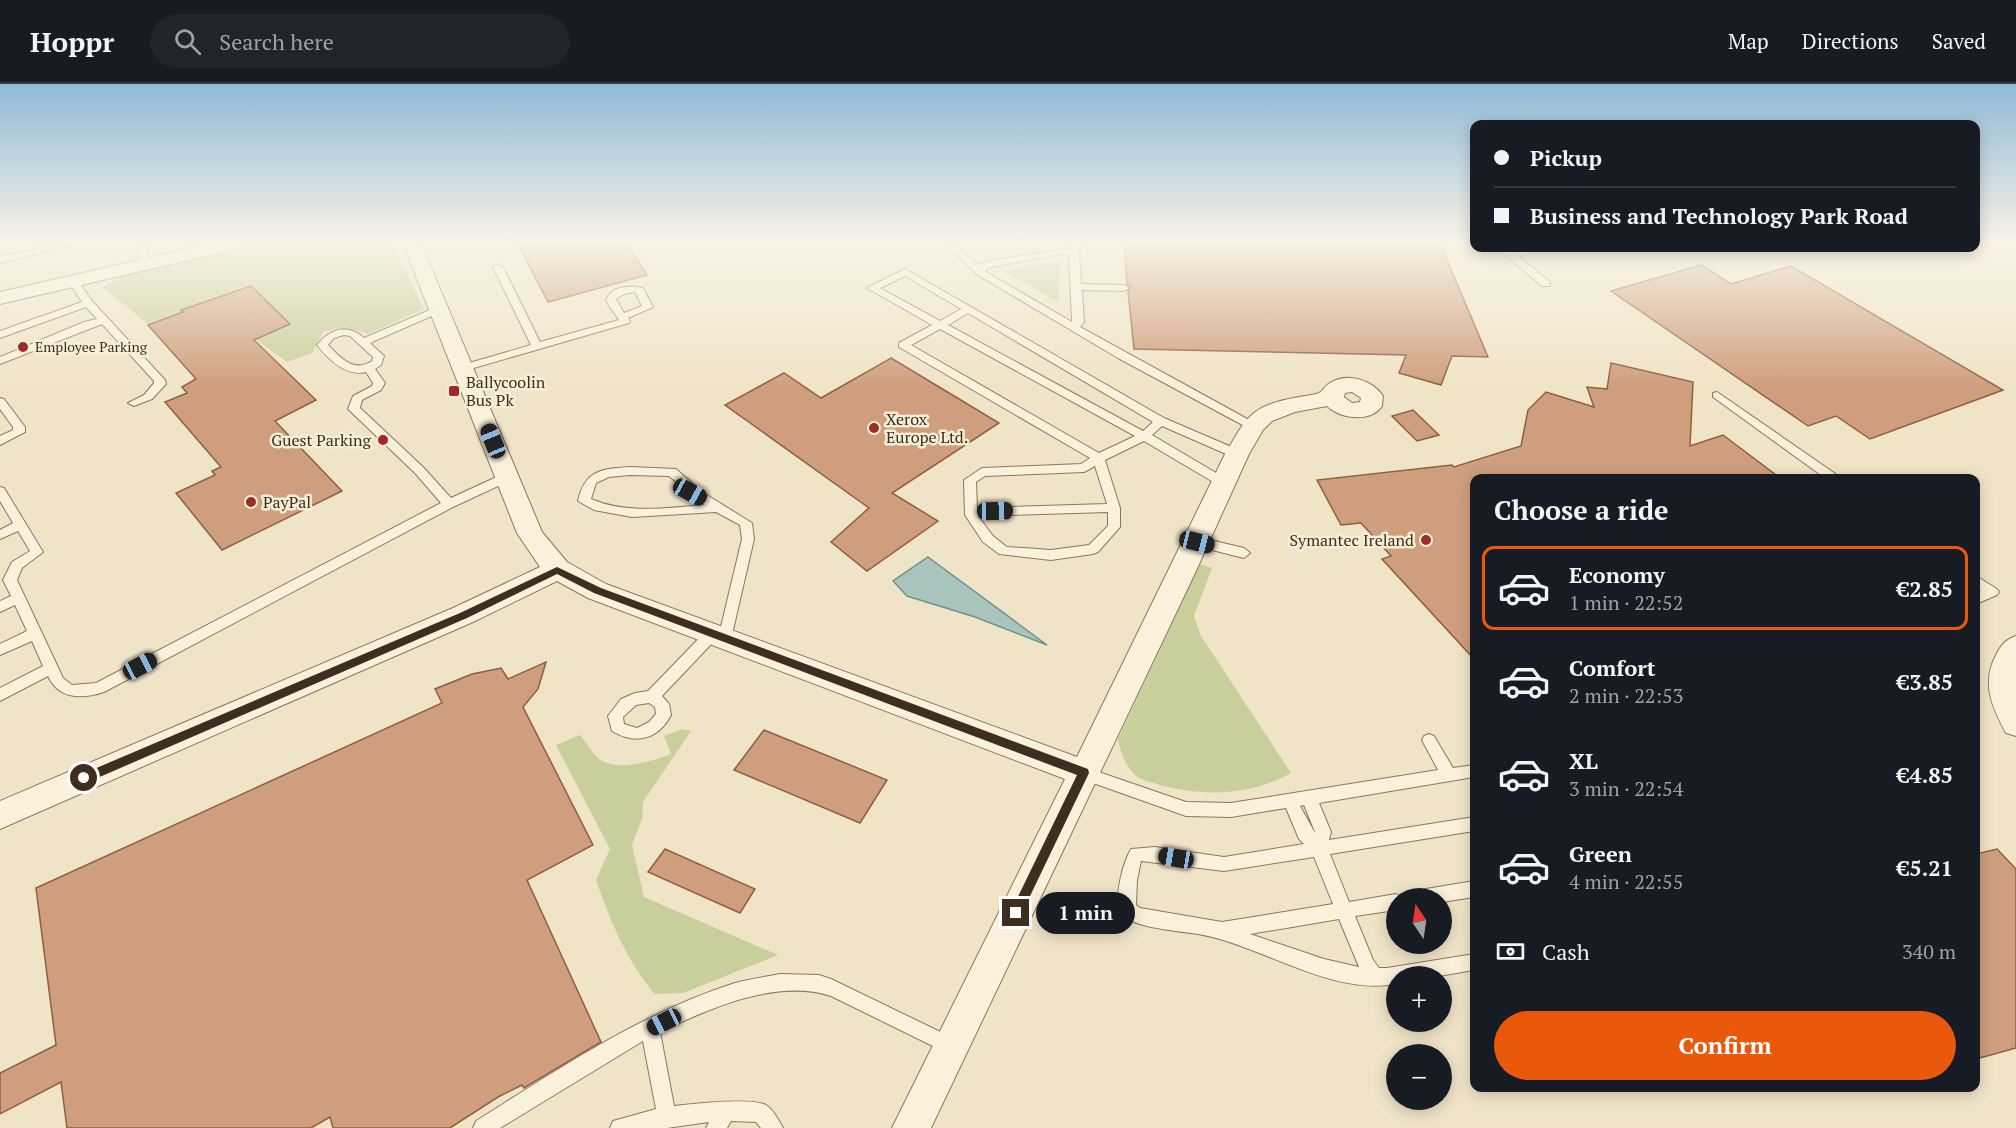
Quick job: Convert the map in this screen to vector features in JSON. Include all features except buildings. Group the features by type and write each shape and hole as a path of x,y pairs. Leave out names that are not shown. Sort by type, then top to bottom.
{"street":[{"path":"0,298 36,290"},
{"path":"431,290 530,533 543,557 557,570 597,591 1084,773"},
{"path":"911,1128 1197,542 1237,454 1254,426 1264,416 1290,406 1332,398"},
{"path":"0,815 463,615 557,570"},
{"path":"2016,647 2007,657 2001,681 2008,712 2016,724"}],"lane":[{"path":"79,290 88,303 159,380 160,384 156,390 134,404"},
{"path":"509,290 537,347"},
{"path":"875,290 1144,436 1224,483"},
{"path":"936,290 1160,421 1237,454"},
{"path":"1009,290 1254,426"},
{"path":"1073,327 1079,322 1076,290"},
{"path":"0,335 88,303"},
{"path":"363,342 439,309"},
{"path":"969,309 903,345 1099,458 1114,508 1114,527 1094,549 1051,555 1004,551 988,539 971,512 970,480 982,472 1084,468 1099,458 1144,436 1160,421"},
{"path":"463,368 625,321 622,316"},
{"path":"0,361 88,324 104,320"},
{"path":"344,332 353,333 363,342 379,356 377,363 370,369 356,372 347,369 322,345 330,336 344,332"},
{"path":"370,369 379,383 376,388 357,398 354,409 419,470 449,504"},
{"path":"1717,395 1827,474"},
{"path":"0,441 19,432 19,427 2,408"},
{"path":"652,697 719,637 748,539 746,523 690,492 672,472 608,473 594,478 587,486 584,501 598,509 637,512 718,508"},
{"path":"17,565 10,580 58,682 64,689 80,692 99,688 449,504 507,477"},
{"path":"0,573 37,552 2,499"},
{"path":"971,512 1114,508"},
{"path":"0,535 21,525"},
{"path":"1197,542 1244,553"},
{"path":"1980,583 1992,592 1980,597"},
{"path":"0,607 18,598"},
{"path":"0,650 35,633"},
{"path":"0,695 52,668"},
{"path":"1429,740 1449,775"},
{"path":"1084,773 1186,809 1230,810 1470,772"},
{"path":"1309,797 1323,832 1319,848"},
{"path":"1290,800 1305,834 1319,848 1367,966 1375,976"},
{"path":"1470,825 1217,865 1155,854 1137,854 1132,860 1128,909 1137,915 1222,930 1259,946 1354,975 1387,977 1470,963"},
{"path":"1452,893 1470,890"},
{"path":"1222,930 1386,904"},
{"path":"483,1128 623,1042 746,987 794,981 821,984 951,1046"},
{"path":"650,1029 667,1118"},
{"path":"620,1128 667,1118 721,1120 744,1110 761,1113 773,1128"}],"green space":[{"path":"106,290 241,290 149,325"},
{"path":"251,290 414,290 424,309 368,334 346,327 323,332 312,353 287,362 255,339"},
{"path":"1036,290 1059,290 1058,302"},
{"path":"1200,564 1212,568 1194,616 1201,636 1291,773 1276,781 1243,790 1191,791 1143,780 1132,772 1126,763 1118,739"},
{"path":"682,729 691,731 643,802 642,819 632,845 644,897 778,955 683,993 655,994 645,982 620,940 607,910 596,880 610,849 556,745 580,735 595,756 605,762 614,765 634,764 671,754 664,736"}],"water":[{"path":"928,557 1047,645 975,617 907,596 893,581"}],"place":[{"name":"Employee Parking","path":"23,347"},
{"name":"Ballycoolin Bus Pk","path":"454,391"},
{"name":"Xerox Europe Ltd.","path":"874,428"},
{"name":"Guest Parking","path":"383,440"},
{"name":"PayPal","path":"251,502"},
{"name":"Symantec Ireland","path":"1426,540"}],"route":[{"path":"84,778 463,615 557,570 597,591 1084,773 1016,913"}]}
